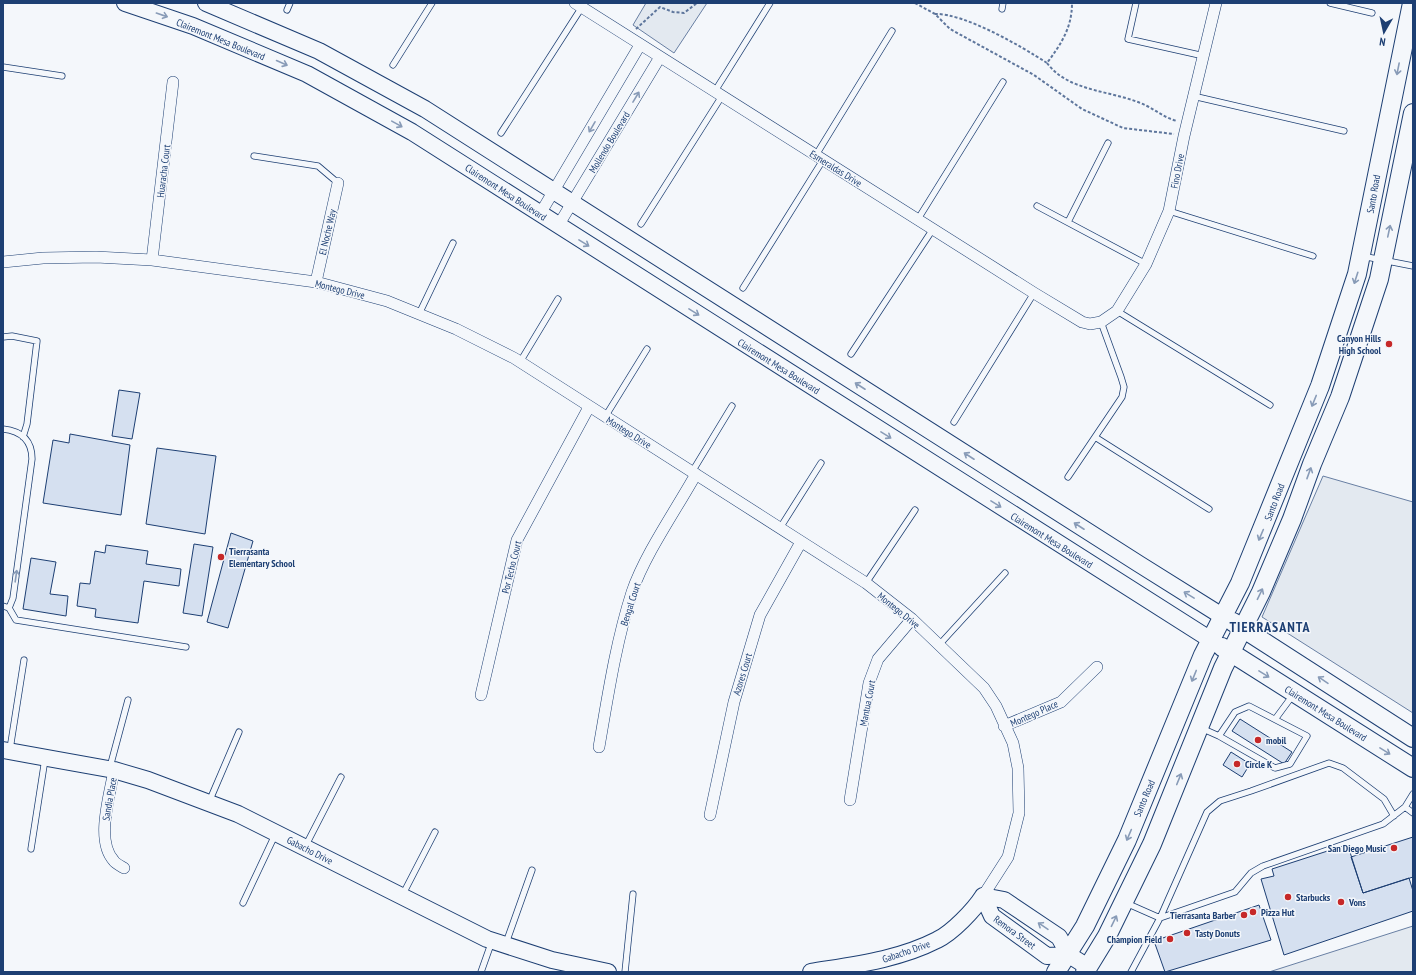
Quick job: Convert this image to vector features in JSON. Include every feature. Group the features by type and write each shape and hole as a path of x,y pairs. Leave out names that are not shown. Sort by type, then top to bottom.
{"main road":[{"name":"Clairemont Mesa Boulevard","path":"125,3 193,26 308,74 412,132 1413,768"},
{"path":"206,3 319,51 425,109 555,190 1139,564 1243,628 1413,738"},
{"name":"Santo Road","path":"1056,972 1069,954 1085,926 1127,840 1203,655 1240,583 1320,386 1357,274 1412,3"},
{"path":"1088,970 1107,936 1152,844 1223,668 1261,592 1292,520 1312,464 1340,397 1379,279 1413,113"},
{"name":"Gabacho Drive","path":"6,751 112,770 148,780 238,814 499,943 586,970 608,972"},
{"name":"Remora Street","path":"983,896 992,916 1047,956 1069,954"},
{"name":"Remora Street","path":"983,896 1004,900 1059,937 1069,954 1088,970"},
{"name":"Gabacho Drive","path":"810,972 884,960 938,940 974,910 983,896"}],"street":[{"name":"Fino Drive","path":"1101,322 1117,311 1146,264 1170,210 1184,136 1216,3"},
{"name":"Esmeraldas Drive","path":"583,6 640,45 1034,293 1082,322 1090,324 1101,322"},
{"path":"540,214 640,45"},
{"name":"Mollendo Boulevard","path":"558,226 660,57"},
{"name":"Huaracha Court","path":"152,260 173,82"},
{"name":"El Noche Way","path":"316,282 338,183"},
{"name":"Montego Drive","path":"3,262 58,258 152,260 316,282 387,301 456,328 520,362 866,582 912,619 984,688 996,706 1013,743 1018,768 1019,813 1008,857 983,896"},
{"name":"Por Techo Court","path":"481,695 517,540 589,407"},
{"name":"Bengal Court","path":"599,747 618,642 633,591 647,560 694,473"},
{"name":"Azores Court","path":"710,815 734,702 760,615 801,542"},
{"name":"Mantua Court","path":"850,800 869,682 878,659 912,619"},
{"name":"Montego Place","path":"1004,726 1061,702 1097,667"},
{"name":"Sandia Place","path":"112,770 104,830 107,849 114,861 124,868"}],"lane":[{"path":"287,10 290,3"},
{"path":"393,65 432,3"},
{"path":"641,224 770,3"},
{"path":"1002,9 1003,3"},
{"path":"1136,3 1128,39 1204,56"},
{"path":"1330,3 1372,13"},
{"path":"501,132 583,6"},
{"path":"743,288 820,158 892,31"},
{"path":"3,68 62,76"},
{"path":"918,219 1003,82"},
{"path":"1193,96 1344,131"},
{"path":"1068,222 1108,143"},
{"path":"254,156 318,166 338,183"},
{"path":"1037,206 1146,264"},
{"path":"1170,210 1313,256"},
{"path":"851,354 933,229"},
{"path":"418,314 453,242"},
{"path":"1361,256 1413,266"},
{"path":"954,422 1034,293"},
{"path":"520,362 558,299"},
{"path":"1117,311 1270,405"},
{"path":"1068,477 1122,397 1124,387 1101,322"},
{"path":"3,337 12,336 38,341 27,424 23,437"},
{"path":"605,417 647,349"},
{"path":"694,473 732,406"},
{"path":"3,429 16,431 32,448 32,459 13,598 6,607 16,620 186,647"},
{"path":"1094,437 1209,509"},
{"path":"780,528 821,463"},
{"path":"866,582 915,510"},
{"path":"939,644 1004,573"},
{"path":"6,751 24,660"},
{"path":"1276,718 1294,693"},
{"path":"112,770 128,700"},
{"path":"1200,727 1219,736 1275,768 1290,764 1308,736 1276,718 1249,706 1236,712 1219,736"},
{"path":"209,803 239,732"},
{"path":"31,849 46,757"},
{"path":"1131,972 1160,918 1207,812 1220,801 1329,763 1343,768 1384,799 1394,816"},
{"path":"305,847 341,777"},
{"path":"1124,902 1160,918 1235,892 1251,873 1263,866 1383,824 1405,807 1413,794"},
{"path":"1405,807 1413,813"},
{"path":"402,896 435,832"},
{"path":"243,903 276,833"},
{"path":"481,972 499,943 532,870"},
{"path":"624,972 633,894"}],"path":[{"path":"628,36 660,7 661,3"},
{"path":"660,7 673,12 684,13 697,3"},
{"path":"915,3 935,14 950,29 1034,75 1082,109 1123,128 1184,136"},
{"path":"1046,63 1060,46 1068,32 1072,3"},
{"path":"935,14 946,14 985,29 1046,63 1054,73 1078,85 1129,99 1147,106 1160,114 1187,124"}],"shaded area":[{"path":"646,3 707,3 674,53 633,25"},
{"path":"1323,476 1413,502 1413,713 1262,617"},
{"path":"1413,926 1413,972 1269,972"}],"building":[{"path":"119,390 140,393 132,439 112,436"},
{"path":"70,434 130,445 121,515 43,503 53,440 69,443"},
{"path":"157,448 216,456 205,534 146,524"},
{"path":"231,533 253,541 228,628 207,622"},
{"path":"194,544 213,547 202,616 183,613"},
{"path":"106,545 148,551 146,564 181,569 179,586 144,581 138,623 95,617 96,609 77,606 80,583 90,584 95,551 105,553"},
{"path":"31,558 56,562 50,594 68,596 66,616 23,609"},
{"path":"1240,719 1292,752 1284,764 1232,731"},
{"name":"Circle K","path":"1231,752 1250,764 1242,777 1223,765"},
{"path":"1413,837 1413,877 1363,893 1351,857"},
{"name":"Vons","path":"1343,846 1345,851 1349,849 1363,893 1409,878 1413,891 1413,911 1284,955 1261,879 1274,876 1272,869"},
{"path":"1259,905 1271,940 1165,972 1154,941"}],"place":[{"name":"Canyon Hills High School","path":"1389,344"},
{"name":"Tierrasanta Elementary School","path":"221,557"},
{"name":"mobil","path":"1258,740"},
{"name":"Circle K","path":"1237,764"},
{"name":"San Diego Music","path":"1394,848"},
{"name":"Starbucks","path":"1288,897"},
{"name":"Vons","path":"1341,902"},
{"name":"Pizza Hut","path":"1253,912"},
{"name":"Tierrasanta Barber","path":"1244,915"},
{"name":"Tasty Donuts","path":"1187,933"},
{"name":"Champion Field","path":"1170,939"}],"district":[{"name":"TIERRASANTA","path":"1270,627"}]}
